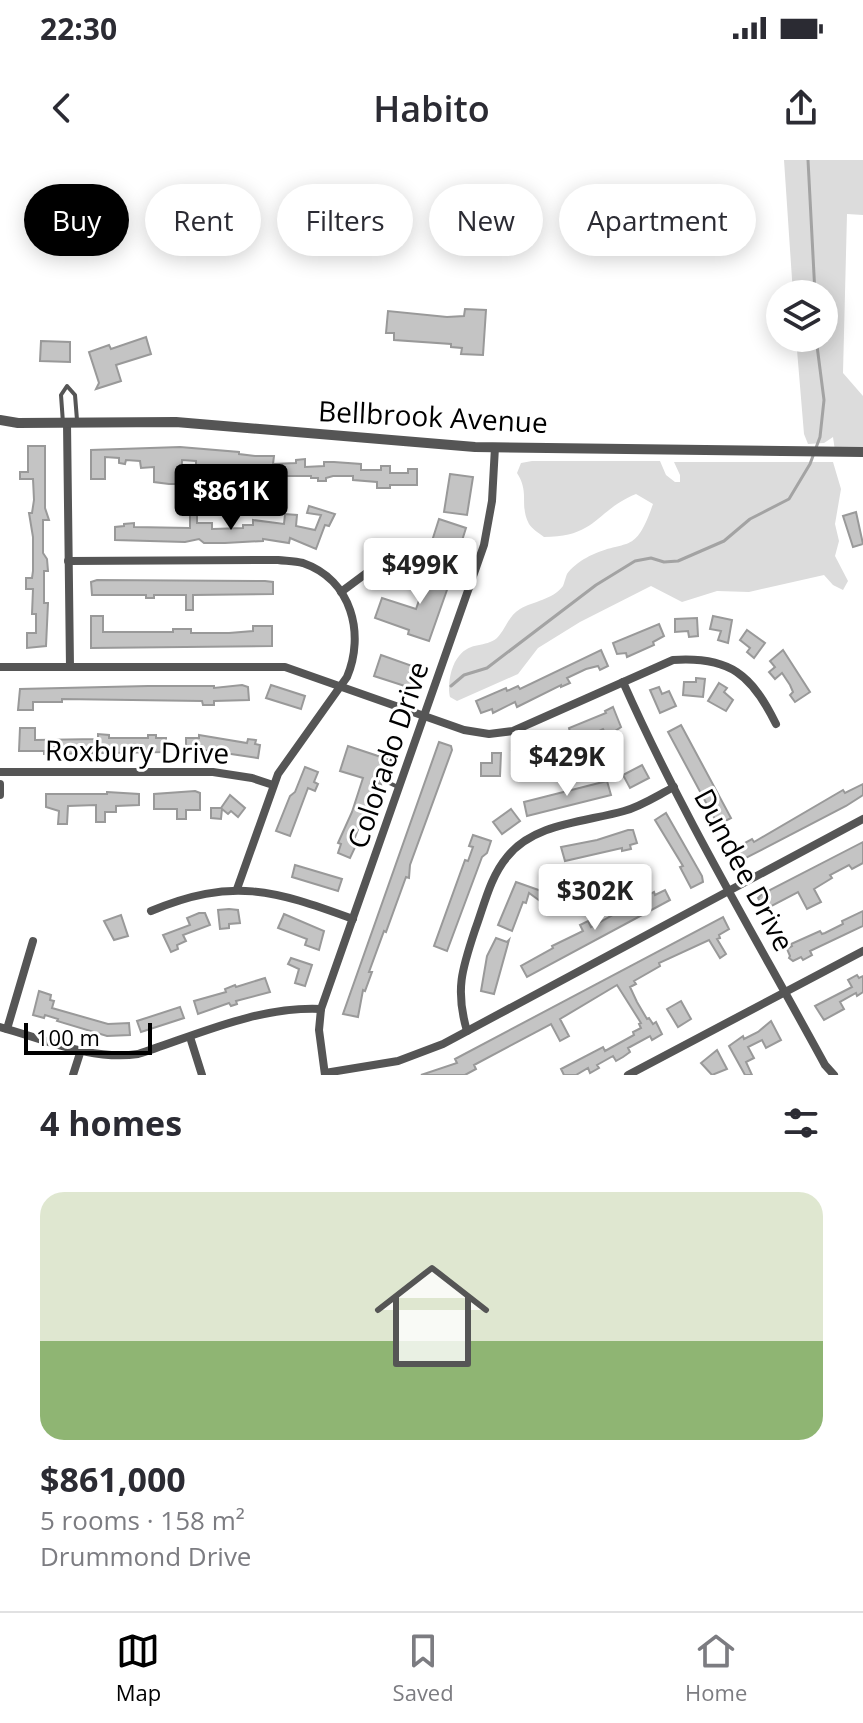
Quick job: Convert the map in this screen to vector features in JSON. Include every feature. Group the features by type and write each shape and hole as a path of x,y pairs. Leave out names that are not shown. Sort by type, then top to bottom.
{"street":[{"name":"Bellbrook Avenue","path":"0,420 176,422 426,445 863,452"},
{"path":"69,423 70,667"},
{"name":"Colorado Drive","path":"325,1074 319,1030 321,1009 484,545 492,501 495,447"},
{"path":"68,561 278,560 303,563 325,575 341,592 352,612 357,637 354,661 342,685 285,763 273,785 237,889"},
{"path":"341,592 384,560"},
{"path":"0,667 272,666 299,671 425,717 480,733 513,731 673,660 699,658 725,665 749,681 776,724"},
{"name":"Dundee Drive","path":"623,682 646,735 825,1065 834,1075"},
{"name":"Roxbury Drive","path":"0,772 213,772 273,785"},
{"path":"0,784 0,795"},
{"path":"467,1031 460,1000 462,971 493,880 507,857 522,842 538,833 627,810 674,787"},
{"path":"325,1074 408,1058 467,1031 863,819"},
{"path":"151,911 182,898 237,889 266,891 298,899 353,919"},
{"path":"33,941 4,1028 102,1056 138,1054 266,1013 297,1008 321,1009"},
{"path":"628,1075 643,1072 863,951"},
{"path":"190,1037 202,1075"},
{"path":"73,1075 81,1050"}],"lane":[{"path":"67,386 75,395 69,423 61,395 67,386"},
{"path":"392,759 385,781 399,788"}],"shaded area":[{"path":"784,160 863,160 863,215 847,214 843,373 863,396 863,451 835,451 833,437 824,443 808,444 804,434 797,352 838,352 838,280 792,280"},
{"path":"660,461 666,475 675,482 680,482 680,475 674,462 833,462 841,489 835,524 839,541 835,556 848,581 843,590 824,575 749,592 717,591 682,602 651,586 580,622 538,648 518,674 457,701 450,697 449,681 459,656 473,646 497,638 516,612 525,606 559,591 568,572 581,561 634,539 640,533 653,504 636,494 612,507 586,528 562,536 544,537 529,524 526,517 523,487 517,473 521,463"}],"building":[{"path":"465,309 486,310 483,355 461,354 462,348 451,347 451,344 394,340 394,333 386,333 388,311 447,317 464,316"},
{"path":"146,337 151,354 116,365 121,381 96,389 99,383 89,352 109,345 111,349"},
{"path":"41,341 70,342 70,362 40,361"},
{"path":"28,446 45,446 45,508 49,520 43,520 43,553 48,571 44,571 44,603 48,603 46,646 27,648 27,633 36,633 36,614 32,614 33,589 26,589 26,578 32,578 33,571 29,513 32,513 34,500 33,479 20,479 20,472 28,472"},
{"path":"180,447 274,456 273,464 296,463 296,460 305,459 305,467 334,462 361,464 361,470 381,470 381,466 390,466 390,473 408,473 408,469 417,469 417,485 377,488 377,482 353,480 353,476 333,476 326,478 326,481 318,481 318,478 311,476 282,476 282,472 214,465 214,470 196,468 196,461 182,460 181,484 169,484 154,482 154,467 141,468 140,461 126,460 125,464 119,463 119,458 105,457 105,479 91,479 91,450"},
{"path":"450,474 473,477 467,515 444,512"},
{"path":"309,506 335,514 329,526 325,525 316,549 290,538 289,543 263,539 225,543 204,543 199,539 185,542 115,540 115,527 124,524 190,528 190,511 197,511 197,523 212,523 212,529 243,528 243,525 253,525 253,520 284,524 285,514 297,515 296,526 315,530 321,515 307,513"},
{"path":"856,512 863,544 853,547 843,516"},
{"path":"439,519 466,528 459,550 432,541"},
{"path":"432,563 454,570 429,641 375,618 382,598 416,609"},
{"path":"265,581 273,582 273,594 193,595 193,610 186,610 186,595 146,598 146,595 92,595 91,582"},
{"path":"91,616 103,616 103,632 191,629 191,633 229,633 253,631 253,626 272,626 272,646 91,648"},
{"path":"713,616 732,620 728,643 718,640 721,631 710,629"},
{"path":"697,618 698,636 689,637 688,631 675,632 675,619"},
{"path":"659,624 664,636 653,642 654,645 627,657 626,653 617,654 613,643"},
{"path":"747,630 765,643 754,658 747,652 750,648 740,640"},
{"path":"601,650 608,666 600,670 598,666 586,669 567,678 570,683 517,707 515,702 493,713 492,709 481,713 476,701 506,688 507,691 518,686 520,689"},
{"path":"783,650 810,692 795,702 782,673 775,679 769,672 775,667 770,661"},
{"path":"381,655 418,668 411,688 374,676"},
{"path":"696,678 705,679 703,697 683,695 684,682 696,682"},
{"path":"719,683 727,688 724,692 733,700 726,711 708,701"},
{"path":"271,685 305,696 301,709 266,698"},
{"path":"248,687 249,700 214,701 214,705 203,705 202,701 62,699 62,702 33,702 33,710 18,710 20,689 214,688"},
{"path":"659,687 662,694 669,691 676,706 660,713 650,690"},
{"path":"613,707 621,727 612,733 606,735 603,729 518,769 512,751 521,748 523,754 543,747 540,740 548,737 550,740 570,732 569,728"},
{"path":"681,725 731,818 718,825 668,732"},
{"path":"20,728 35,728 35,740 98,739 98,734 109,735 109,738 148,738 148,735 156,735 156,738 166,738 166,752 44,754 44,751 19,751"},
{"path":"199,735 247,743 248,739 256,740 255,744 260,745 258,758 204,750 204,753 186,751 186,738 199,738"},
{"path":"439,742 451,746 452,750 410,865 409,878 406,877 384,931 369,972 372,972 363,990 358,1017 343,1014"},
{"path":"348,746 387,759 381,784 378,783 359,827 354,840 358,841 350,858 338,853 341,844 338,843 363,778 340,771"},
{"path":"492,753 501,753 500,776 481,776 481,763 492,763"},
{"path":"642,765 649,778 630,788 623,775"},
{"path":"305,767 318,772 314,782 318,784 315,791 308,788 290,836 276,831"},
{"path":"607,781 611,795 527,816 524,802"},
{"path":"863,784 863,795 846,806 738,862 732,850 752,839 754,842 843,790 845,793"},
{"path":"200,793 200,810 186,810 186,819 177,819 177,809 154,809 154,794"},
{"path":"46,794 139,794 139,805 116,806 116,812 105,812 105,822 96,822 96,805 68,806 67,824 58,824 59,811 46,807"},
{"path":"230,795 245,808 238,817 222,809 221,819 211,818 211,808 221,808"},
{"path":"511,809 520,821 502,834 493,822"},
{"path":"666,813 702,876 703,882 691,888 680,867 683,866 655,820"},
{"path":"633,830 637,843 630,845 631,849 622,851 622,848 565,861 561,847"},
{"path":"473,835 491,841 482,857 447,951 434,946 465,860 468,861 473,847 469,846"},
{"path":"863,842 863,863 852,869 849,865 830,875 832,878 814,889 821,902 807,909 798,892 764,910 758,898 762,894"},
{"path":"295,865 342,879 338,891 292,877"},
{"path":"516,882 547,893 540,901 529,893 512,931 498,925"},
{"path":"665,890 670,900 527,977 521,966 583,931 580,925 588,921 591,927 654,892 655,895"},
{"path":"218,910 238,910 240,923 220,929"},
{"path":"863,911 863,926 810,951 812,955 803,960 801,957 793,961 789,958 787,949 791,944 820,931 825,933"},
{"path":"205,913 210,925 183,935 186,941 171,952 163,935 190,925 187,918"},
{"path":"284,914 324,931 319,950 305,945 307,939 278,928"},
{"path":"121,915 128,936 114,940 104,921"},
{"path":"723,917 729,929 717,939 726,954 720,958 709,940 659,963 660,966 634,981 636,984 630,987 637,1002 647,1019 653,1024 656,1022 662,1034 652,1040 650,1036 628,1048 630,1052 616,1061 613,1056 590,1073 588,1068 576,1075 564,1075 561,1069 603,1047 605,1051 641,1028 641,1023 617,985 560,1019 569,1036 560,1041 551,1024 474,1065 476,1069 465,1075 421,1075 457,1063 455,1059"},
{"path":"496,938 509,940 494,994 481,991 487,956"},
{"path":"291,958 312,965 305,986 295,983 299,969 288,964"},
{"path":"857,975 859,978 863,976 863,992 840,1002 844,1009 824,1020 815,1006 852,987 848,980"},
{"path":"265,978 270,992 198,1014 194,1001 226,992 225,989 235,985"},
{"path":"39,991 51,995 50,1000 54,1001 52,1008 108,1024 129,1023 130,1035 107,1036 45,1015 44,1018 33,1015"},
{"path":"681,1001 691,1019 678,1027 667,1009"},
{"path":"180,1007 184,1018 141,1032 137,1021"},
{"path":"771,1021 781,1040 766,1048 762,1040 748,1047 754,1058 746,1062 752,1075 745,1075 729,1046 743,1036 744,1039 758,1032"},
{"path":"717,1050 727,1069 712,1075 701,1063"}],"waterway":[{"path":"808,160 814,280"},
{"path":"451,686 464,675 487,668 596,585 635,561 651,558 664,562 678,561 724,541 750,519 789,499 810,464 820,437 824,400 818,352"}]}
